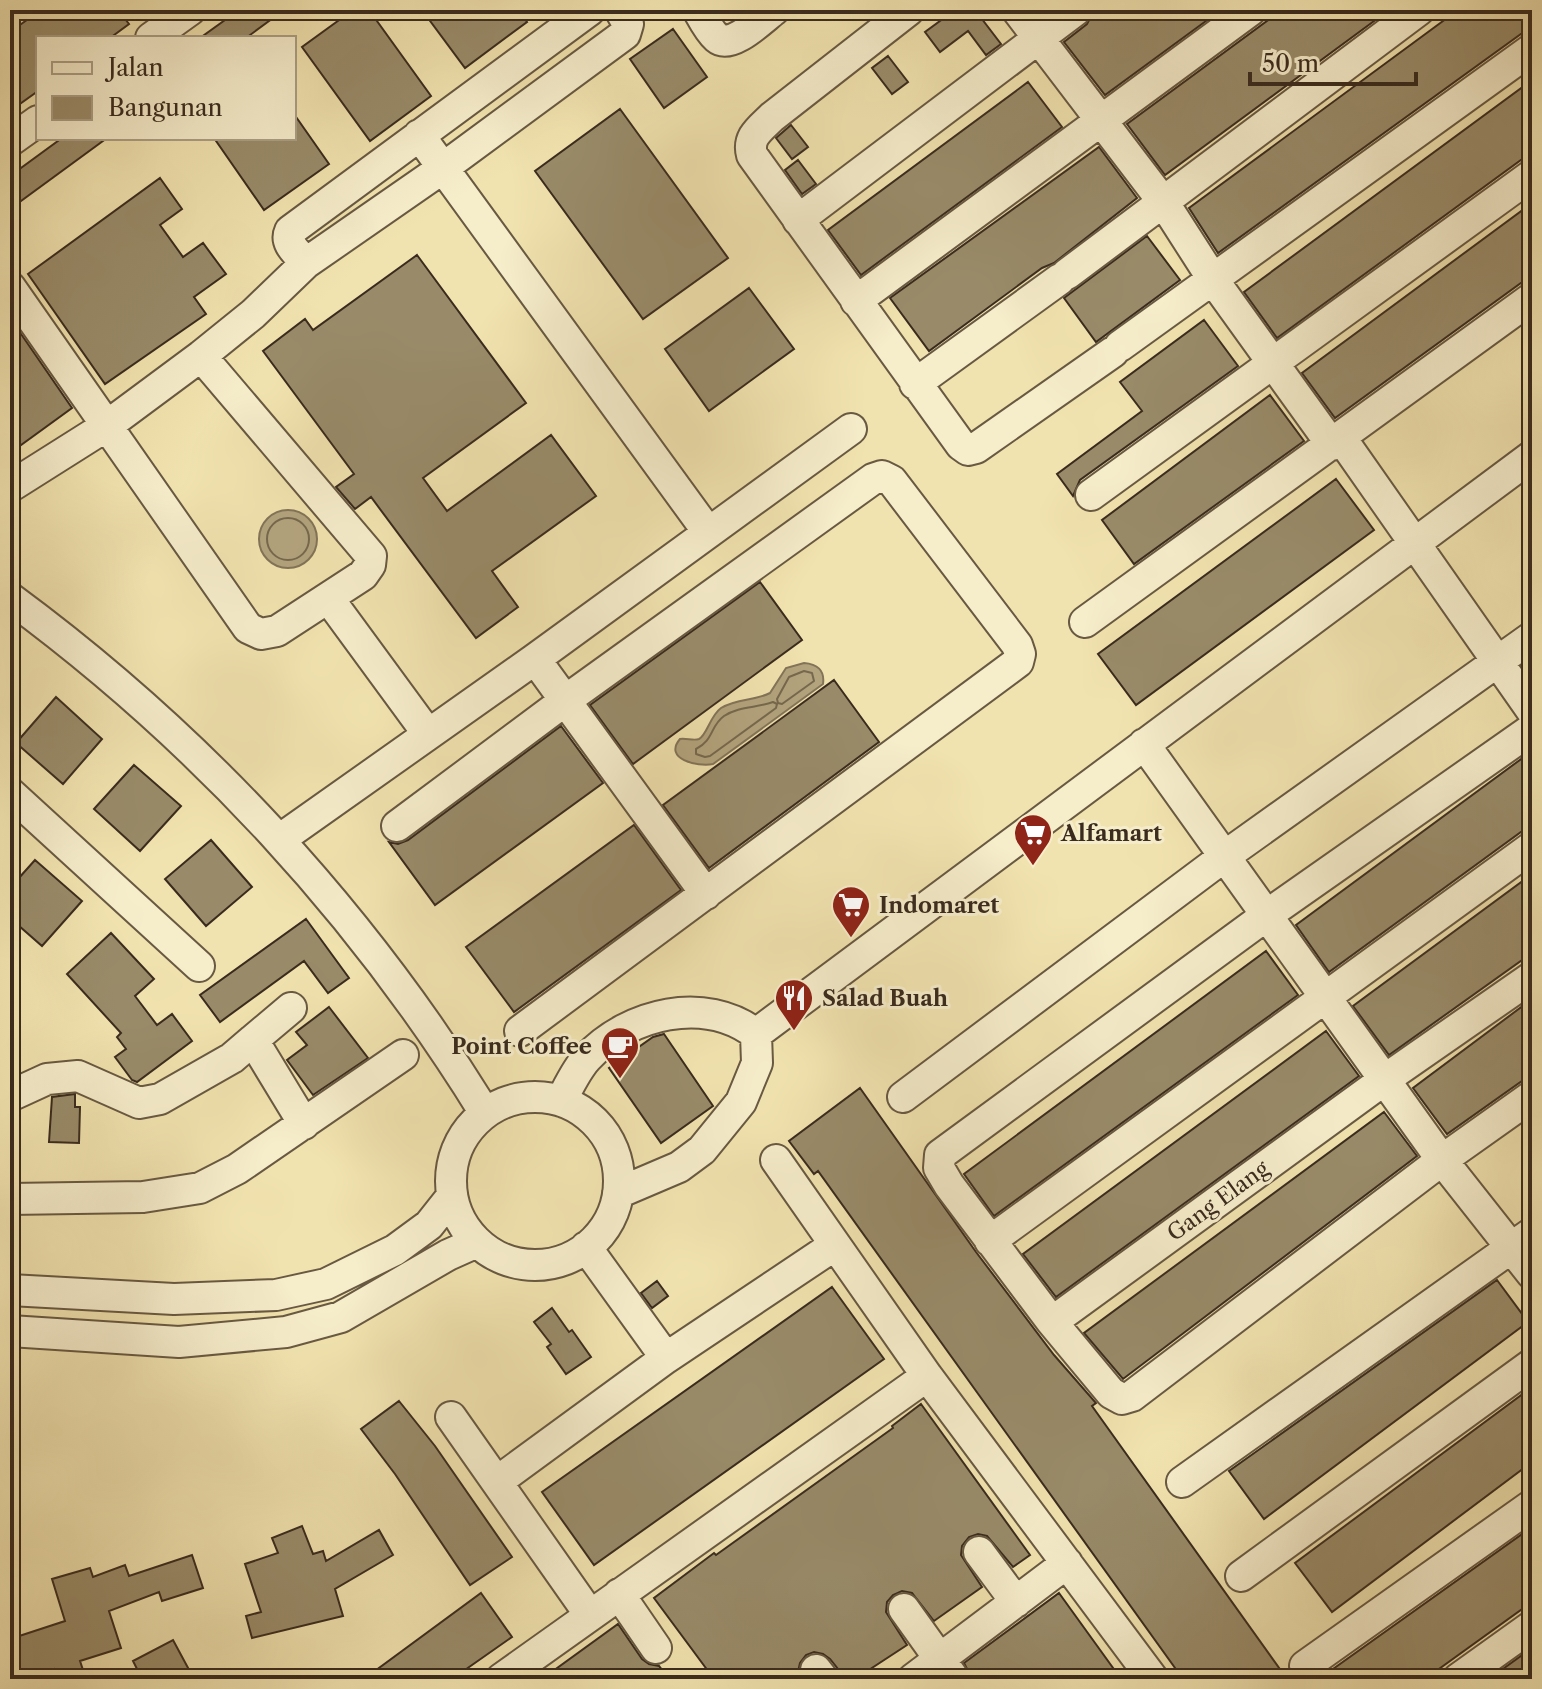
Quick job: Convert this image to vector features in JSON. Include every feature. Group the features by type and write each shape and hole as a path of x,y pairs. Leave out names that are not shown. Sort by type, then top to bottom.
{"street":[{"path":"306,263 289,244 287,237 290,231 590,10"},
{"path":"13,485 108,425 253,314 306,263 443,168 625,34 628,24 620,10"},
{"path":"698,10 715,35 725,41 734,40 774,10"},
{"path":"909,10 754,134 750,148 915,384 968,450 976,448 1214,281 1532,49"},
{"path":"1017,10 1164,203 1214,281 1273,363 1414,544 1532,711"},
{"path":"798,220 1076,10"},
{"path":"856,301 1251,10"},
{"path":"915,384 1164,203 1419,10"},
{"path":"510,69 534,101"},
{"path":"10,141 36,122"},
{"path":"419,135 708,532"},
{"path":"1091,495 1532,175"},
{"path":"10,287 248,628 261,634 277,631 363,575 370,565 371,556 201,356"},
{"path":"1085,622 1532,298"},
{"path":"279,840 851,429"},
{"path":"756,1034 1532,456"},
{"path":"397,826 566,700 873,479 882,476 892,481 1017,645 1020,654 1018,662 520,1031"},
{"path":"10,598 80,650 240,796 388,967 447,1051 485,1113"},
{"path":"329,599 428,734"},
{"path":"903,1097 1225,856 1532,637"},
{"path":"535,659 706,894"},
{"path":"1532,729 1267,915 940,1155 939,1168 1052,1322 1111,1393 1127,1399 1442,1160 1532,1096"},
{"path":"1144,744 1442,1160 1522,1240 1532,1274"},
{"path":"10,793 199,966"},
{"path":"990,1241 1532,847"},
{"name":"Gang Elang","path":"1052,1322 1384,1080 1532,977"},
{"path":"10,1096 47,1079 78,1076 139,1103 160,1099 232,1058 291,1008"},
{"path":"561,1101 586,1058 635,1023 666,1014 689,1012 722,1016 742,1023 756,1034 757,1063 741,1102 702,1150 679,1167 618,1193"},
{"path":"253,1040 304,1124"},
{"path":"10,1199 143,1197 200,1188 237,1169 403,1055"},
{"path":"542,1097 561,1101 582,1111 600,1127 612,1147 618,1169 618,1193 612,1213 601,1232 586,1247 566,1259 543,1264 519,1263 497,1256 477,1242 461,1222 452,1196 451,1173 457,1150 468,1129 485,1113 503,1103 542,1097"},
{"path":"776,1160 927,1376 1153,1679"},
{"path":"10,1290 174,1299 276,1295 326,1284 395,1250 429,1225 452,1196"},
{"path":"1182,1482 1522,1240"},
{"path":"10,1331 179,1342 286,1332 341,1317 426,1267 477,1242"},
{"path":"498,1481 666,1358 835,1245"},
{"path":"586,1247 666,1358"},
{"path":"1241,1576 1532,1364"},
{"path":"501,1679 927,1376"},
{"path":"451,1417 590,1615"},
{"path":"1305,1666 1532,1505"},
{"path":"979,1552 1016,1602"},
{"path":"913,1679 947,1669 1016,1602 1067,1563"},
{"path":"619,1594 656,1648"},
{"path":"904,1609 947,1669"},
{"path":"1458,1679 1532,1626"}],"water":[{"path":"288,510 309,518 317,539 309,560 288,568 267,560 259,539 267,518"},
{"path":"804,663 819,669 823,684 713,764 691,763 676,752 680,739 699,739 721,708 770,693 786,668"}],"building":[{"path":"41,10 118,10 129,24 113,36 36,36 36,92 10,111 10,32"},
{"path":"239,10 284,10 249,36 203,36"},
{"path":"353,10 369,10 431,96 370,141 302,47"},
{"path":"422,10 518,10 527,22 465,68"},
{"path":"955,10 975,10 1001,44 986,55 968,31 940,52 925,32"},
{"path":"1094,10 1221,10 1105,95 1064,42 1087,24"},
{"path":"1282,10 1389,10 1165,175 1127,124"},
{"path":"1458,10 1532,10 1532,31 1521,34 1218,253 1189,208"},
{"path":"673,29 707,77 664,108 630,59"},
{"path":"888,56 908,82 892,94 872,68"},
{"path":"1532,80 1532,157 1521,160 1277,338 1244,292"},
{"path":"1028,82 1062,127 861,275 828,230"},
{"path":"620,109 728,258 643,319 535,171"},
{"path":"296,117 329,164 264,210 215,140 296,140"},
{"path":"791,125 808,147 792,159 776,138"},
{"path":"59,140 104,140 10,209 10,176"},
{"path":"1099,147 1137,198 1054,263 1042,268 929,351 890,298"},
{"path":"798,160 816,184 802,194 785,170"},
{"path":"160,178 182,209 160,225 183,257 203,243 226,274 194,297 206,314 105,384 28,274"},
{"path":"1532,203 1532,280 1521,283 1335,418 1302,373"},
{"path":"1147,236 1180,280 1096,342 1064,298"},
{"path":"417,255 526,403 423,478 447,511 551,435 596,496 492,571 518,607 476,638 371,497 355,509 336,487 354,474 263,351 305,319 313,330"},
{"path":"749,288 794,349 709,411 665,349"},
{"path":"10,318 72,408 10,453"},
{"path":"1204,320 1238,366 1080,480 1073,496 1057,474 1142,411 1120,382"},
{"path":"1270,395 1304,441 1134,564 1102,520"},
{"path":"1336,479 1374,530 1136,705 1098,654"},
{"path":"760,582 802,640 633,764 590,705"},
{"path":"834,680 879,742 709,868 663,805"},
{"path":"56,697 102,739 63,784 16,743"},
{"path":"561,726 603,783 435,905 389,842 398,844 408,840"},
{"path":"1532,751 1532,829 1521,832 1329,972 1296,925"},
{"path":"134,765 181,806 140,851 94,809"},
{"path":"634,825 681,890 514,1012 466,947"},
{"path":"211,840 252,887 206,926 165,879"},
{"path":"35,860 82,901 42,946 10,918 10,888"},
{"path":"1532,874 1532,953 1389,1055 1353,1006"},
{"path":"306,919 349,978 328,993 304,961 220,1022 200,995"},
{"path":"111,933 154,979 135,996 157,1025 172,1014 192,1041 137,1082 132,1080 115,1057 126,1049 117,1037 121,1033 67,974"},
{"path":"1266,951 1298,995 994,1216 964,1174"},
{"path":"1532,999 1532,1078 1522,1081 1447,1134 1413,1088"},
{"path":"329,1007 368,1058 313,1095 287,1060 307,1045 296,1032"},
{"path":"1326,1031 1359,1076 1056,1297 1023,1254"},
{"path":"664,1034 713,1106 661,1143 609,1068 653,1037"},
{"path":"860,1088 976,1252 1054,1355 1096,1403 1092,1406 1287,1679 1183,1679 818,1171 814,1174 789,1141"},
{"path":"75,1094 75,1107 80,1107 79,1143 49,1142 52,1097"},
{"path":"1384,1112 1417,1156 1123,1379 1084,1333"},
{"path":"1497,1280 1528,1322 1264,1519 1229,1471"},
{"path":"657,1281 668,1296 652,1308 641,1293"},
{"path":"832,1287 884,1359 594,1565 542,1492"},
{"path":"552,1308 591,1357 566,1374 547,1347 551,1344 534,1322"},
{"path":"1532,1387 1532,1462 1332,1612 1295,1563"},
{"path":"399,1401 435,1446 512,1557 470,1585 361,1429"},
{"path":"921,1404 1030,1555 1013,1567 987,1536 978,1534 969,1537 962,1546 961,1555 982,1587 934,1621 912,1593 902,1591 893,1595 887,1602 886,1612 907,1645 855,1679 841,1679 830,1659 814,1652 806,1655 800,1663 798,1672 801,1679 714,1679 654,1598 893,1428"},
{"path":"302,1526 313,1554 323,1551 326,1561 379,1530 393,1555 335,1589 343,1616 252,1638 246,1616 261,1612 245,1564 278,1553 272,1538"},
{"path":"1532,1527 1532,1602 1425,1679 1319,1679"},
{"path":"192,1555 203,1588 162,1601 159,1592 109,1611 121,1648 80,1661 86,1679 57,1679 54,1669 19,1679 10,1653 10,1639 65,1621 52,1579 90,1568 93,1577 125,1565 129,1576"},
{"path":"481,1593 512,1637 452,1679 364,1679"},
{"path":"1059,1593 1121,1679 972,1679 964,1663"},
{"path":"618,1624 642,1659 659,1666 669,1679 542,1679"},
{"path":"173,1640 194,1679 142,1679 133,1661"},
{"path":"1532,1648 1532,1679 1489,1679"}],"place":[{"name":"Alfamart","path":"1033,867"},
{"name":"Indomaret","path":"851,939"},
{"name":"Salad Buah","path":"794,1032"},
{"name":"Point Coffee","path":"620,1080"}]}
